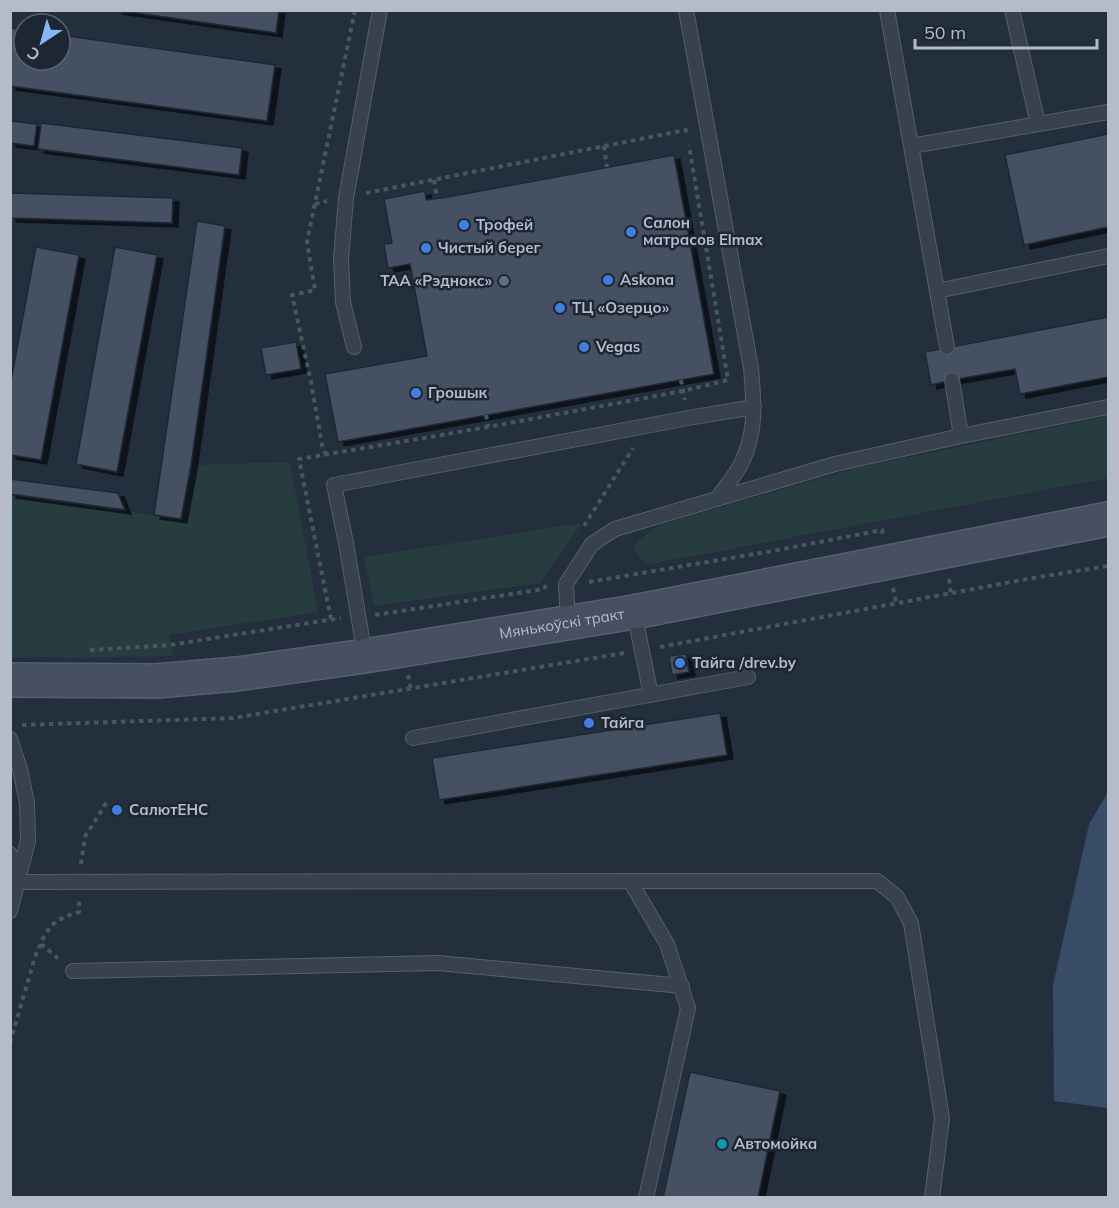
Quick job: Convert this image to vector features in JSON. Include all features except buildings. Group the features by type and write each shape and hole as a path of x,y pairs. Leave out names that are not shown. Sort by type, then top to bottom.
{"street":[{"name":"Мянькоўскі тракт","path":"10,680 156,681 237,674 365,656 634,612 1108,519"}],"lane":[{"path":"354,346 343,302 341,259 346,198 380,10"},
{"path":"686,10 751,369 754,407 750,444 740,466 717,499"},
{"path":"887,10 947,347"},
{"path":"1012,10 1038,124"},
{"path":"911,146 1108,112"},
{"path":"937,291 1108,256"},
{"path":"952,380 961,436"},
{"path":"568,624 566,585 592,544 615,529 835,464 1108,406"},
{"path":"365,656 334,485 754,407"},
{"path":"634,612 651,695"},
{"path":"413,738 748,677"},
{"path":"10,740 20,769 27,803 28,841 10,911"},
{"path":"10,854 19,882"},
{"path":"630,881 667,944 688,1008 646,1197"},
{"path":"19,882 877,881 897,897 911,923 942,1118 932,1197"},
{"path":"73,971 438,963 682,986"}],"path":[{"path":"326,455 322,445 292,296 315,290 307,242 355,10"},
{"path":"315,204 686,130 728,380 683,391 488,427 299,459 331,619"},
{"path":"603,146 607,167"},
{"path":"434,180 437,198"},
{"path":"681,380 688,418"},
{"path":"486,415 488,427"},
{"path":"580,531 636,444"},
{"path":"170,645 331,619 359,617 544,589 778,550"},
{"path":"25,724 233,718 642,650 1108,566"},
{"path":"544,589 550,580"},
{"path":"85,837 108,800"},
{"path":"10,1043 40,944 51,926 60,919 79,912"},
{"path":"40,944 73,971"}],"green space":[{"path":"1108,416 1108,478 651,564 641,559 634,549 642,538 660,525 856,468"},
{"path":"290,462 318,612 169,635 173,656 11,657 11,494 180,519 191,465"},
{"path":"582,523 540,583 374,606 364,557"}],"water":[{"path":"1108,792 1108,1108 1054,1101 1053,985 1089,824"}],"place":[{"name":"Трофей","path":"464,225"},
{"name":"Салон матрасов Elmax","path":"631,232"},
{"name":"Чистый берег","path":"426,248"},
{"name":"Askona","path":"608,280"},
{"name":"ТАА «Рэднокс»","path":"504,281"},
{"name":"ТЦ «Озерцо»","path":"560,308"},
{"name":"Vegas","path":"584,347"},
{"name":"Грошык","path":"416,393"},
{"name":"Тайга /drev.by","path":"680,663"},
{"name":"Тайга","path":"589,723"},
{"name":"СалютЕНС","path":"117,810"},
{"name":"Автомойка","path":"722,1144"}]}
